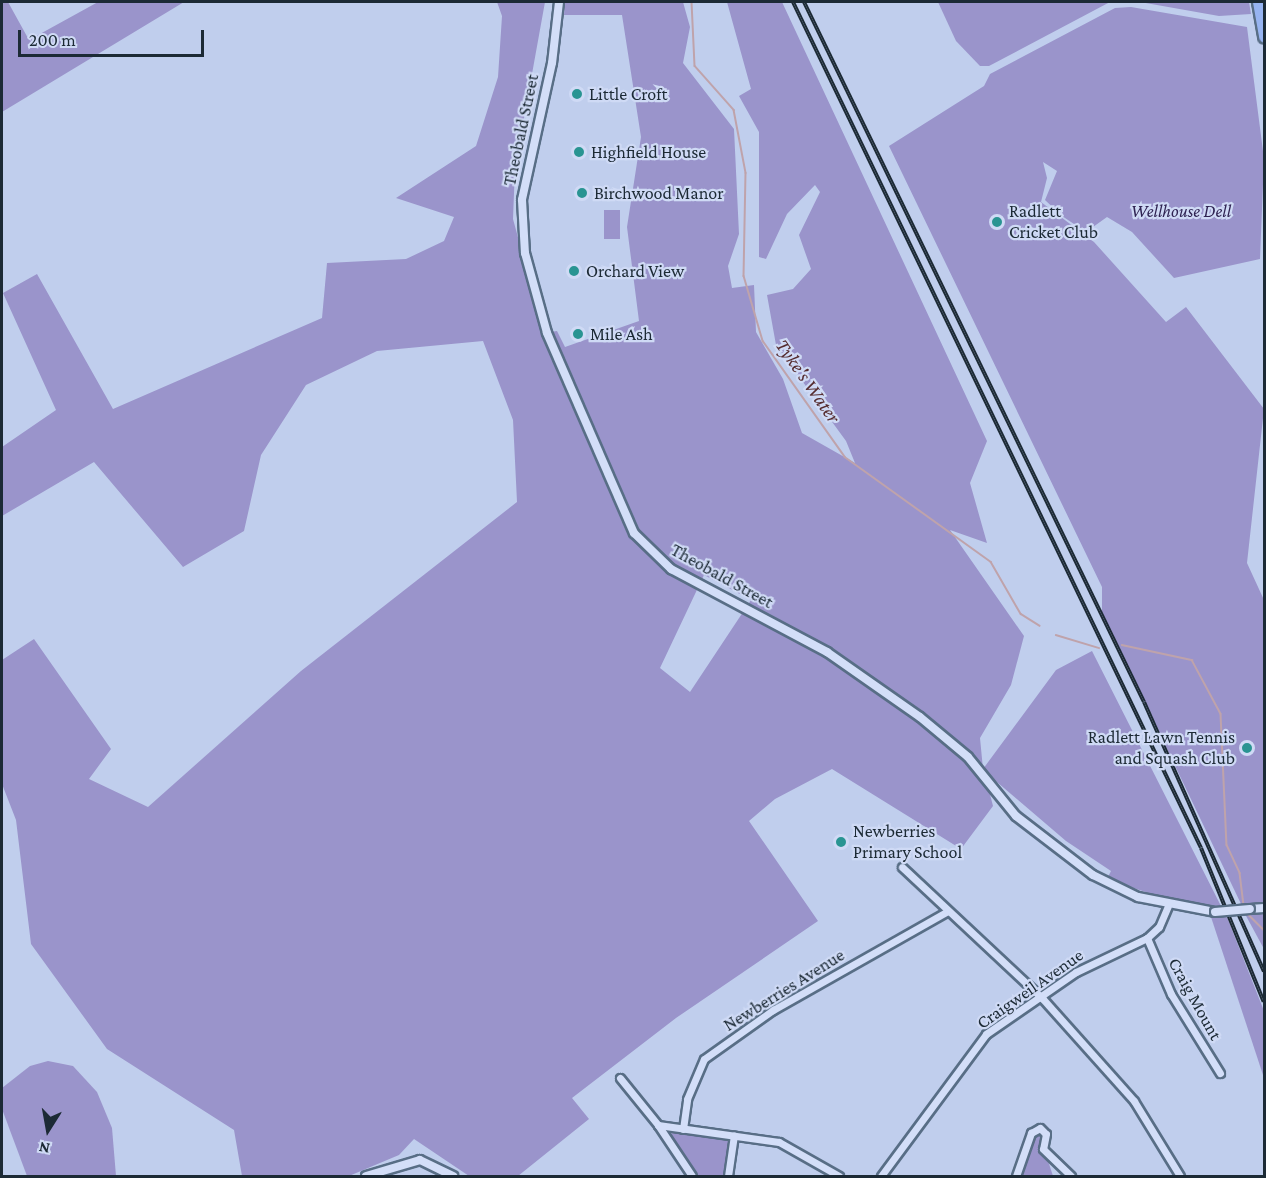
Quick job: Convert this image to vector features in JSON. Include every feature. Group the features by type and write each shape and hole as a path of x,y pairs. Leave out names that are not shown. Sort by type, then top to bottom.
{"main road":[{"path":"1258,2 1264,37"}],"street":[{"name":"Theobald Street","path":"559,2 552,63 522,200 525,253 548,333 634,533 671,569 827,652 911,711 968,757 1016,816 1093,875 1168,906 1215,912 1264,908"},
{"path":"902,867 946,912 1040,996 1134,1101 1180,1176"},
{"name":"Craigweil Avenue","path":"880,1176 986,1034 1040,996 1147,938 1159,927 1168,906"},
{"name":"Newberries Avenue","path":"683,1129 687,1099 705,1059 773,1010 946,912"},
{"name":"Craig Mount","path":"1147,938 1172,994 1220,1073"},
{"path":"620,1078 658,1125 692,1176"},
{"path":"658,1125 779,1142 839,1176"},
{"path":"1016,1176 1036,1128 1044,1130 1043,1149 1059,1174 1071,1176"},
{"path":"728,1176 734,1135"},
{"path":"366,1176 420,1160 453,1176"}],"green space":[{"path":"2,2 8,2 29,40 98,2 184,2 2,112"},
{"path":"497,2 545,2 515,168 513,219 544,333 557,331 565,347 639,321 627,227 641,137 622,15 564,15 565,2 683,2 690,27 683,63 734,129 739,234 728,266 732,288 754,285 756,332 783,379 802,433 855,463 846,441 776,345 767,295 793,289 811,269 799,235 820,192 815,185 787,214 766,259 759,257 759,132 739,96 751,89 727,2 782,2 987,441 970,483 987,543 950,530 1024,636 1011,685 980,738 983,769 1056,670 1092,651 1222,908 1187,906 1107,879 1111,871 1066,841 984,771 993,806 961,849 832,769 775,799 749,821 818,921 676,1018 572,1098 589,1119 518,1176 469,1176 414,1139 399,1155 349,1176 242,1176 234,1130 107,1049 31,944 16,820 2,784 2,660 34,639 111,749 89,779 148,807 301,671 517,502 513,420 483,341 377,351 306,385 261,455 244,531 183,567 94,462 2,516 2,447 56,410 3,293 37,274 113,409 322,318 327,263 406,259 444,241 454,217 396,198 476,146 498,77 502,16","holes":["704,575 751,600 690,692 660,668"]},
{"path":"938,2 1110,2 989,66 980,66 956,41"},
{"path":"1140,2 1249,2 1251,14 1219,16"},
{"name":"Wellhouse Dell","path":"1131,7 1247,27 1264,159 1260,259 1174,278 1132,232 1107,217 1086,232 1062,216 1045,200 1057,171 1043,162 1047,178 1041,202 1094,242 1166,322 1186,307 1264,409 1247,563 1264,600 1264,904 1242,906 1102,613 1102,587 889,146 984,86 990,74 1115,8"},
{"path":"604,210 620,210 620,239 604,239"},
{"path":"1264,912 1264,949 1245,914"},
{"path":"1211,917 1227,917 1264,1011 1264,1078"},
{"path":"48,1061 73,1066 97,1092 112,1128 116,1176 27,1176 2,1109 2,1088 30,1066"},
{"path":"1038,1130 1053,1176 1018,1176 1033,1134"},
{"path":"674,1131 729,1139 726,1176 695,1176 668,1137"}],"waterway":[{"name":"Tyke's Water","path":"692,2 695,66 734,110 746,173 744,276 763,341 845,457 991,562 1021,614 1040,626"},
{"name":"Tyke's Water","path":"1056,635 1099,648"},
{"name":"Tyke's Water","path":"1122,645 1192,660 1221,714 1227,845 1240,873 1244,906"},
{"name":"Tyke's Water","path":"1247,913 1264,930"}],"railway":[{"path":"793,2 1201,848 1264,1002"},
{"path":"804,2 1144,702 1264,972"}],"place":[{"name":"Little Croft","path":"577,94"},
{"name":"Highfield House","path":"579,152"},
{"name":"Birchwood Manor","path":"582,193"},
{"name":"Radlett Cricket Club","path":"997,222"},
{"name":"Orchard View","path":"574,271"},
{"name":"Mile Ash","path":"578,334"},
{"name":"Radlett Lawn Tennis and Squash Club","path":"1247,748"},
{"name":"Newberries Primary School","path":"841,842"}]}
